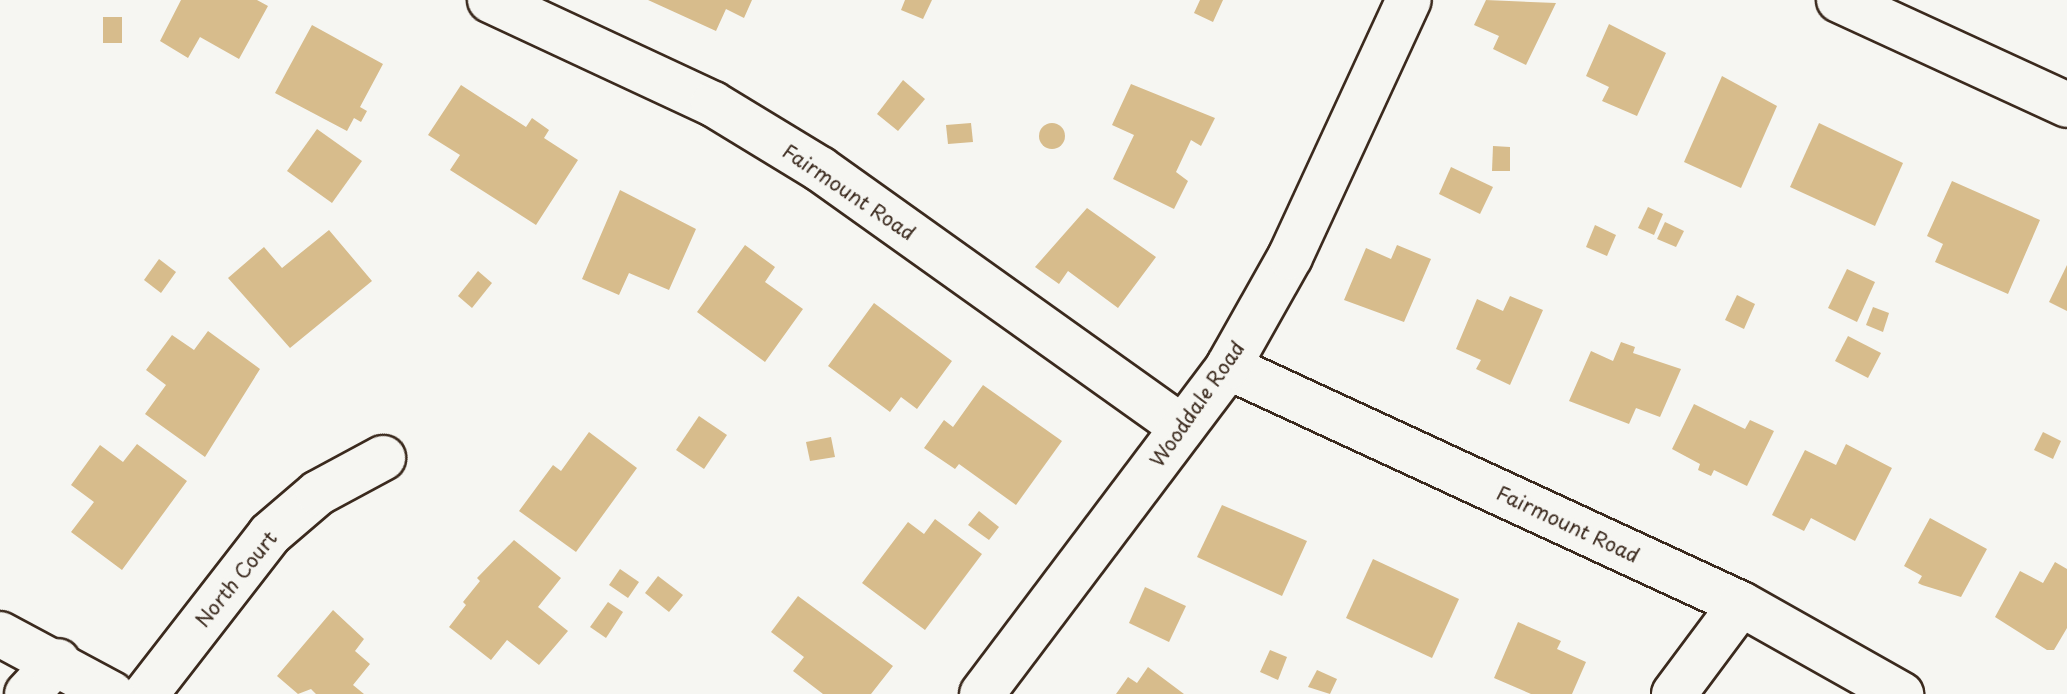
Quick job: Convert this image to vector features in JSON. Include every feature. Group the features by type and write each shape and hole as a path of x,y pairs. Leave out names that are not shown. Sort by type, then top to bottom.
{"street":[{"name":"Fairmount Road","path":"490,0 713,104 806,161 1182,427"},
{"name":"Wooddale Road","path":"982,694 1228,367 1290,257 1409,0"},
{"path":"1839,0 2067,105"},
{"name":"Fairmount Road","path":"1228,367 1741,604 1901,694"},
{"name":"North Court","path":"146,694 270,534 318,493 383,458"},
{"path":"1674,694 1741,604"},
{"path":"0,634 58,661 112,694"},
{"path":"27,694 58,661"}],"building":[{"path":"181,0 257,0 268,6 239,59 200,37 188,58 160,41"},
{"path":"648,0 752,0 744,18 726,9 716,31"},
{"path":"905,0 932,0 923,19 901,10"},
{"path":"1200,0 1223,0 1213,22 1194,13"},
{"path":"1486,0 1556,3 1526,65 1493,49 1499,36 1474,25"},
{"path":"103,17 122,17 122,43 103,43"},
{"path":"1609,24 1666,53 1637,116 1602,101 1609,87 1586,76"},
{"path":"312,25 383,64 360,107 367,111 361,122 354,118 347,131 275,93"},
{"path":"1722,76 1777,106 1741,188 1684,162"},
{"path":"903,80 925,99 898,131 877,114"},
{"path":"1131,84 1215,118 1201,146 1191,140 1176,172 1188,181 1174,209 1113,179 1134,135 1112,125"},
{"path":"461,85 526,127 532,118 549,130 544,138 578,160 536,225 450,170 460,155 428,135"},
{"path":"971,123 973,142 948,144 946,125"},
{"path":"1052,123 1062,126 1065,136 1062,146 1052,149 1042,146 1039,136 1042,126"},
{"path":"1819,123 1903,163 1875,226 1790,187"},
{"path":"317,129 362,161 332,203 287,171"},
{"path":"1493,146 1510,147 1510,171 1492,171"},
{"path":"1451,167 1493,187 1480,214 1439,194"},
{"path":"1952,181 2040,220 2008,294 1935,262 1943,244 1927,236"},
{"path":"620,190 696,229 669,290 629,273 619,295 582,279"},
{"path":"1648,207 1663,214 1654,235 1638,228"},
{"path":"1087,208 1156,257 1118,308 1068,271 1059,284 1035,267"},
{"path":"1665,222 1684,231 1676,247 1657,239"},
{"path":"1595,225 1616,235 1607,256 1586,247"},
{"path":"329,230 372,281 290,348 228,278 264,247 282,268"},
{"path":"745,245 775,267 765,282 803,309 765,362 697,312"},
{"path":"1397,245 1431,259 1404,322 1344,300 1366,248 1391,259"},
{"path":"159,259 176,272 161,293 144,280"},
{"path":"2067,265 2067,311 2049,302"},
{"path":"1847,269 1875,282 1857,322 1828,308"},
{"path":"478,271 492,283 472,308 458,296"},
{"path":"1737,295 1755,304 1744,329 1725,320"},
{"path":"1510,296 1543,310 1510,385 1476,369 1481,360 1456,349 1477,299 1503,311"},
{"path":"874,303 952,361 917,409 901,397 890,412 828,366"},
{"path":"1873,307 1889,313 1883,332 1866,325"},
{"path":"208,331 260,369 205,457 145,414 166,385 146,370 172,335 194,350"},
{"path":"1848,336 1881,353 1868,378 1835,361"},
{"path":"1621,342 1635,347 1633,353 1681,369 1660,417 1636,408 1629,424 1569,401 1591,351 1613,361"},
{"path":"983,385 1062,441 1016,505 959,464 955,469 924,448 944,420 953,427"},
{"path":"1694,404 1745,429 1750,420 1774,431 1747,486 1714,470 1711,476 1698,470 1700,464 1672,449"},
{"path":"699,416 727,435 704,469 676,450"},
{"path":"589,432 637,468 576,552 519,511 553,465 561,471"},
{"path":"2043,432 2061,441 2053,459 2034,450"},
{"path":"831,437 835,457 810,461 806,442"},
{"path":"137,444 187,481 122,570 71,532 94,502 71,485 100,445 123,462"},
{"path":"1846,444 1892,468 1855,541 1811,518 1804,531 1772,515 1805,450 1836,465"},
{"path":"1222,505 1307,541 1282,596 1197,557"},
{"path":"979,511 999,527 989,540 968,525"},
{"path":"1930,518 1987,549 1961,597 1918,583 1922,576 1904,566"},
{"path":"935,519 982,554 925,630 862,583 908,522 924,534"},
{"path":"514,540 561,578 538,607 568,631 539,665 507,640 491,660 449,627 480,581 477,578"},
{"path":"1373,559 1459,599 1432,658 1346,618"},
{"path":"2055,562 2067,569 2067,628 2054,650 2047,650 1995,617 2020,571 2043,583"},
{"path":"620,569 639,582 628,598 609,585"},
{"path":"658,576 683,595 669,612 645,593"},
{"path":"1145,587 1186,606 1169,642 1129,623"},
{"path":"798,596 893,666 871,694 823,694 793,671 804,657 771,632"},
{"path":"608,602 623,612 606,638 590,627"},
{"path":"333,610 364,639 355,651 370,664 353,685 364,694 316,694 311,689 298,694 277,676"},
{"path":"1518,622 1561,641 1557,649 1586,662 1572,694 1531,694 1494,678"},
{"path":"1270,650 1287,657 1278,680 1260,672"},
{"path":"1148,667 1184,694 1116,694 1128,677 1137,683"},
{"path":"1317,670 1337,679 1330,694 1308,687"}]}
